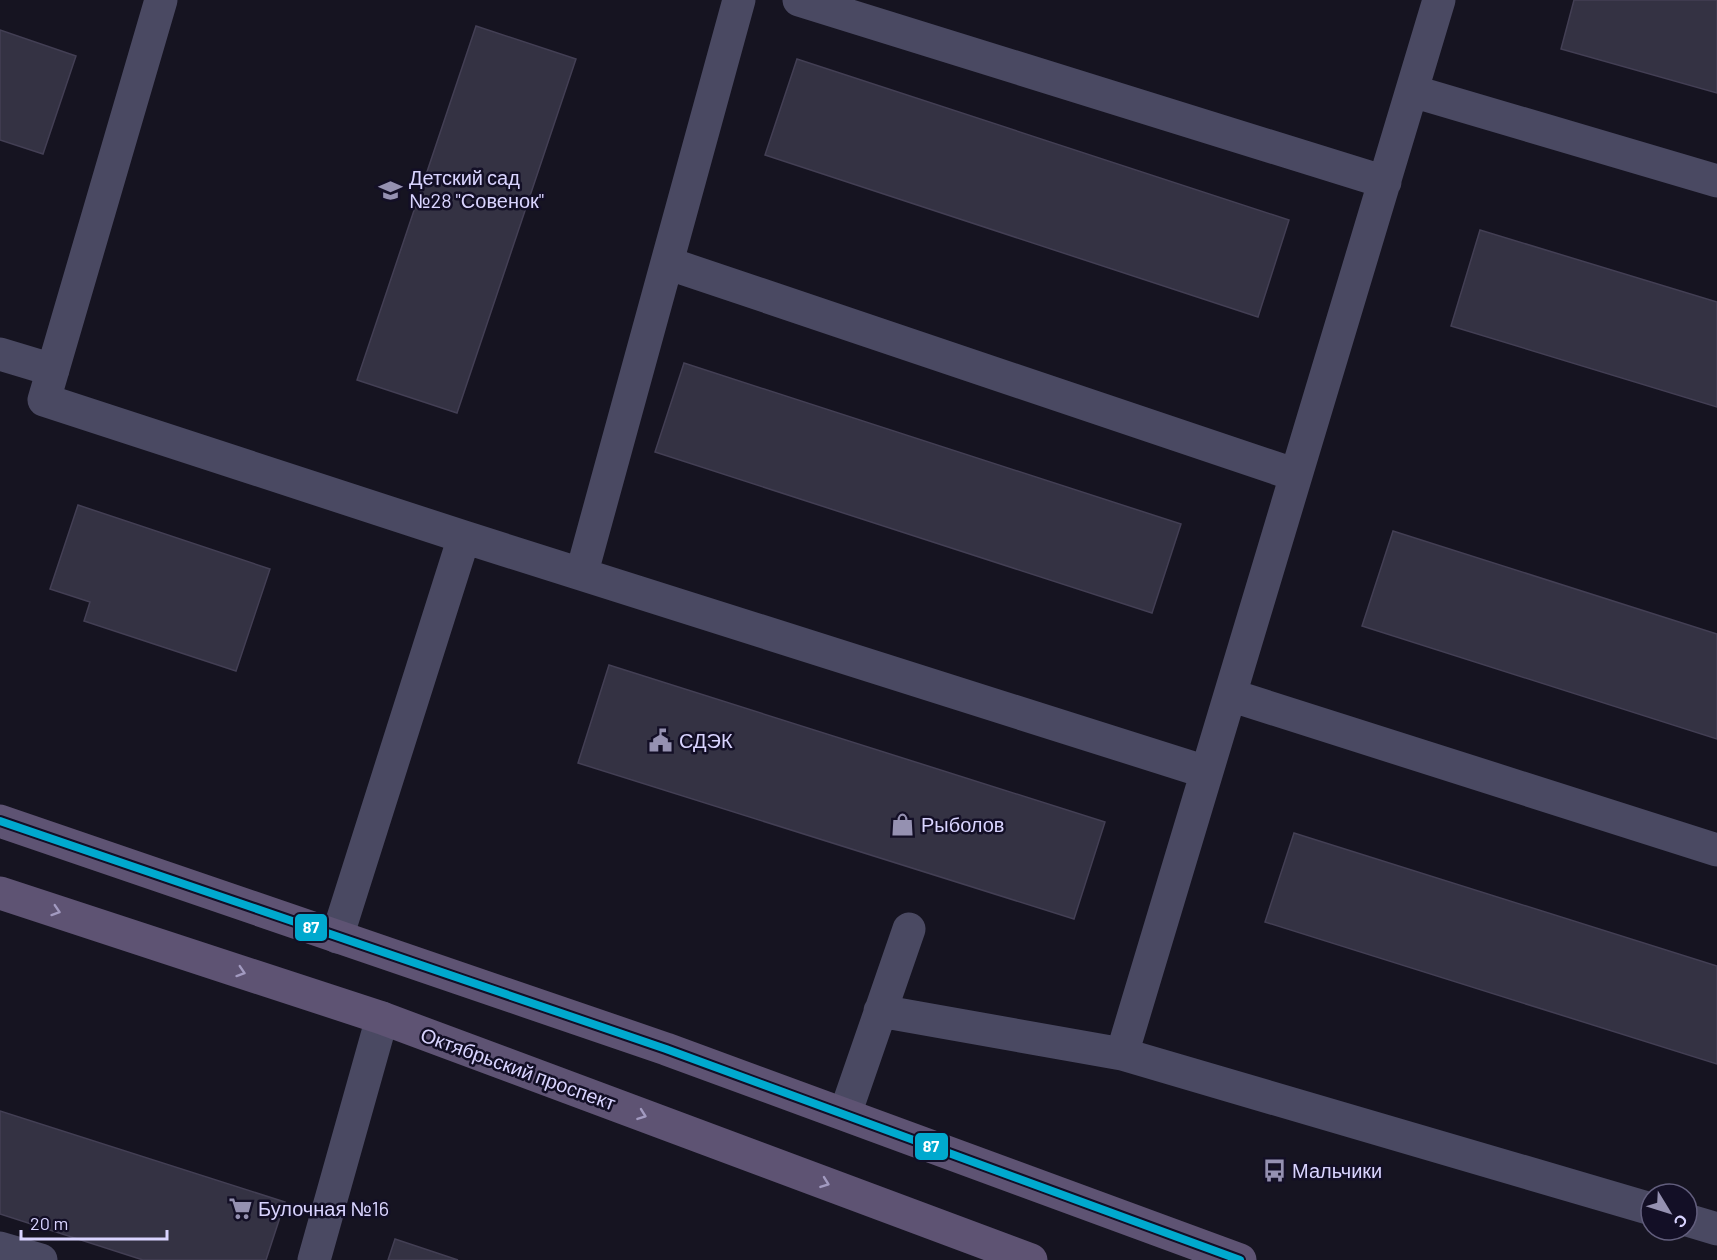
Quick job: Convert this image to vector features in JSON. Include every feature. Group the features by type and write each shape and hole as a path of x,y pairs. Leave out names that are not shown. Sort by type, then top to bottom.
{"main road":[{"path":"0,820 337,938 666,1048 1240,1260"},
{"name":"Октябрьский проспект","path":"0,893 382,1018 1031,1260"}],"lane":[{"path":"161,0 44,400 464,537 582,572 1206,772"},
{"path":"582,572 739,0"},
{"path":"799,0 1384,182"},
{"path":"1122,1054 1439,0"},
{"path":"1412,92 1717,181"},
{"path":"667,263 1296,475"},
{"path":"0,354 52,370"},
{"path":"337,938 464,537"},
{"path":"1230,695 1717,850"},
{"path":"845,1114 909,929"},
{"path":"880,1011 1122,1054 1639,1205"},
{"path":"314,1260 382,1018"},
{"path":"1699,1224 1717,1229"},
{"path":"0,1248 41,1260"}],"building":[{"path":"1574,0 1717,0 1717,93 1561,49"},
{"path":"476,26 576,59 457,413 357,380"},
{"path":"0,30 76,56 43,154 0,140"},
{"path":"797,59 1289,220 1258,317 765,155"},
{"path":"1480,230 1717,302 1717,407 1451,326"},
{"path":"684,363 1181,524 1152,613 655,452"},
{"path":"78,505 270,569 236,671 84,621 90,602 50,589"},
{"path":"1393,531 1717,634 1717,739 1362,626"},
{"path":"609,665 1105,822 1074,919 578,763"},
{"path":"1294,833 1717,966 1717,1064 1265,922"},
{"path":"0,1111 285,1202 266,1260 143,1260 0,1214"},
{"path":"395,1239 458,1260 388,1260"}],"transit line":[{"name":"87","path":"0,821 666,1049 1240,1260"}],"place":[{"name":"Детский сад №28 \"Совенок\"","path":"391,190"},
{"name":"СДЭК","path":"661,741"},
{"name":"Рыболов","path":"903,825"},
{"name":"Мальчики","path":"1274,1171"},
{"name":"Булочная №16","path":"240,1209"}]}
